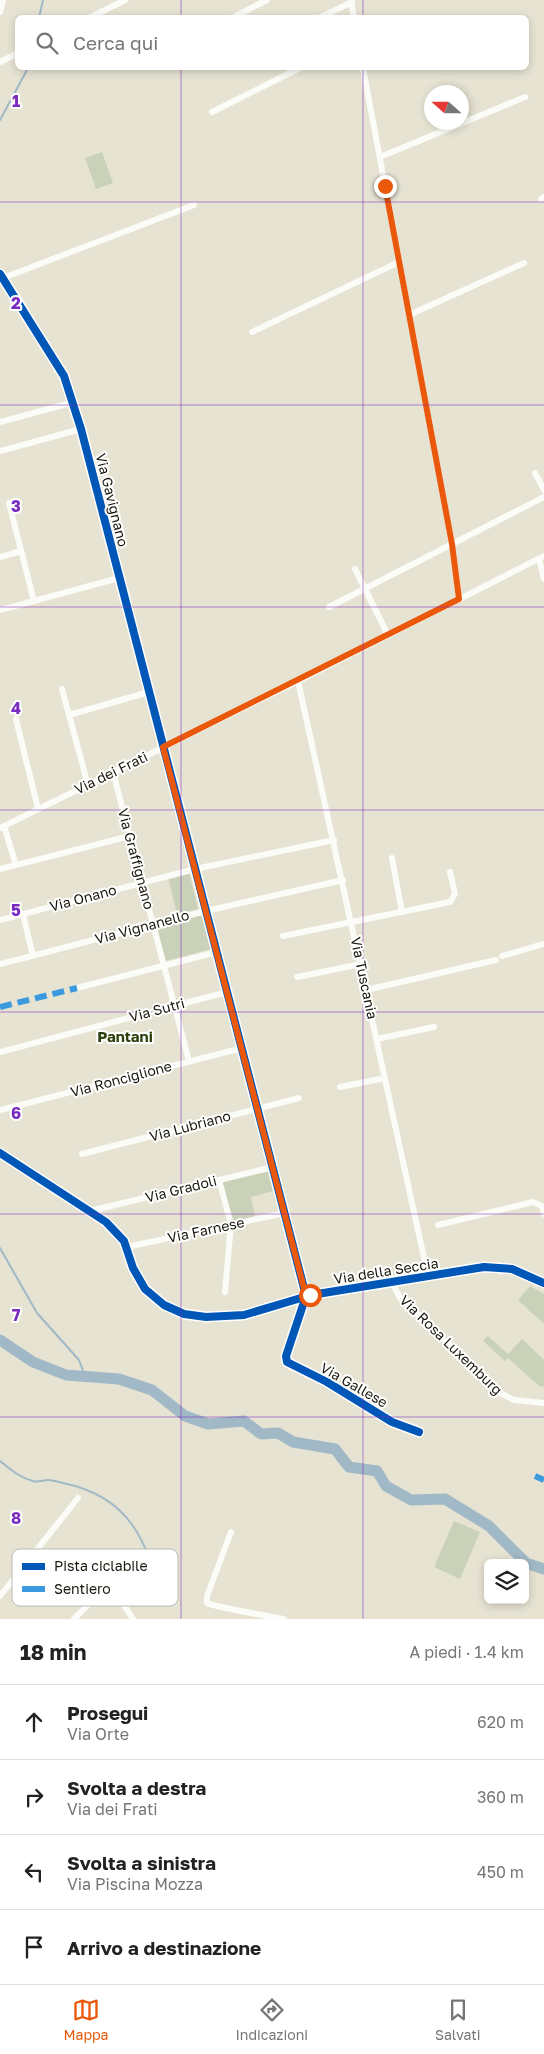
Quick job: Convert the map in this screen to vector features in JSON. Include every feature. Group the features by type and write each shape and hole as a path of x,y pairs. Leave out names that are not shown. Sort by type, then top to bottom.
{"street":[{"path":"0,12 3,0"},
{"path":"95,15 124,0"},
{"path":"238,15 267,0"},
{"path":"325,15 351,1 353,15"},
{"path":"0,62 15,54"},
{"path":"212,112 296,70"},
{"path":"364,70 452,544 459,599"},
{"path":"380,157 525,97"},
{"path":"1,276 194,205"},
{"path":"252,332 399,262"},
{"path":"409,315 524,263"},
{"name":"Via Gavignano","path":"1,276 61,369 74,402 306,1296"},
{"path":"0,422 74,402"},
{"path":"0,451 81,428"},
{"path":"535,473 544,490"},
{"path":"330,607 544,497"},
{"path":"9,503 34,601"},
{"path":"0,557 21,551"},
{"path":"541,558 544,579"},
{"name":"Via dei Frati","path":"2,827 298,681 541,558"},
{"path":"355,569 388,635"},
{"path":"0,610 119,578"},
{"name":"Via Tuscania","path":"298,681 428,1276"},
{"path":"62,689 88,784"},
{"path":"69,715 149,692"},
{"path":"16,719 38,809"},
{"name":"Via Graffignano","path":"113,772 189,1061"},
{"path":"2,827 16,865"},
{"path":"0,869 130,836"},
{"name":"Via Onano","path":"0,920 195,869 334,840"},
{"path":"392,858 402,912"},
{"path":"283,936 453,900 455,892 450,872"},
{"name":"Via Vignanello","path":"0,964 206,911 343,880"},
{"path":"22,914 33,956"},
{"path":"366,990 499,958 544,944"},
{"path":"77,988 216,952"},
{"path":"297,977 361,964"},
{"name":"Via Sutri","path":"0,1052 227,992"},
{"path":"377,1039 434,1027"},
{"name":"Via Ronciglione","path":"0,1110 242,1048"},
{"path":"340,1087 385,1078"},
{"name":"Via Lubriano","path":"82,1154 299,1098"},
{"name":"Via della Seccia","path":"0,1153 110,1226 127,1247 133,1268 145,1289 164,1305 184,1314 211,1317 244,1315 306,1296 495,1267 517,1271 544,1282"},
{"name":"Via Gradoli","path":"90,1212 273,1167"},
{"path":"219,1180 231,1224 225,1292"},
{"path":"438,1225 533,1202 540,1204 544,1214"},
{"name":"Via Farnese","path":"127,1247 285,1213"},
{"name":"Via Rosa Luxemburg","path":"393,1284 399,1296 500,1393 514,1400 544,1403"},
{"name":"Via Gallese","path":"306,1296 286,1356 288,1364 324,1380 400,1426 419,1432"},
{"path":"37,1549 78,1498"},
{"path":"230,1532 207,1596 207,1603 215,1607 236,1609 284,1619"},
{"path":"0,1596 12,1581"},
{"path":"74,1619 87,1606"},
{"path":"124,1606 133,1619"}],"green space":[{"path":"102,152 113,183 96,189 85,158"},
{"path":"189,872 198,909 177,914 168,877"},
{"path":"203,913 211,949 165,961 156,925"},
{"path":"268,1170 273,1191 251,1197 255,1216 231,1223 221,1183"},
{"path":"530,1286 544,1294 544,1324 518,1300"},
{"path":"488,1336 508,1354 522,1339 544,1360 544,1387 539,1386 508,1358 505,1361 483,1341"},
{"path":"454,1521 480,1532 460,1579 434,1567"}],"waterway":[{"path":"40,15 43,0"},
{"path":"0,120 27,70"},
{"path":"0,1248 37,1313 79,1360 85,1376"},
{"path":"0,1340 33,1362 66,1375 119,1379 152,1390 185,1416 208,1424 244,1421 261,1434 278,1433 293,1442 335,1449 349,1467 377,1471 386,1486 411,1500 445,1499 489,1526 526,1563 544,1569"},
{"path":"0,1461 15,1473 28,1480 37,1482 52,1480 86,1490 105,1499 120,1511 132,1525 146,1549"}],"marked path":[{"path":"0,1007 77,988"},
{"path":"535,1476 544,1480"}],"cycle path":[{"path":"0,274 64,376 81,429 306,1296 286,1356 287,1362 327,1382 392,1422 419,1432"},
{"path":"0,1153 106,1222 124,1241 133,1268 145,1289 164,1305 184,1314 206,1317 244,1315 311,1295 484,1267 512,1269 544,1283"}],"district":[{"name":"Pantani","path":"125,1037"}],"route":[{"path":"310,1295 306,1296 163,747 459,599 452,544 385,186"}]}
